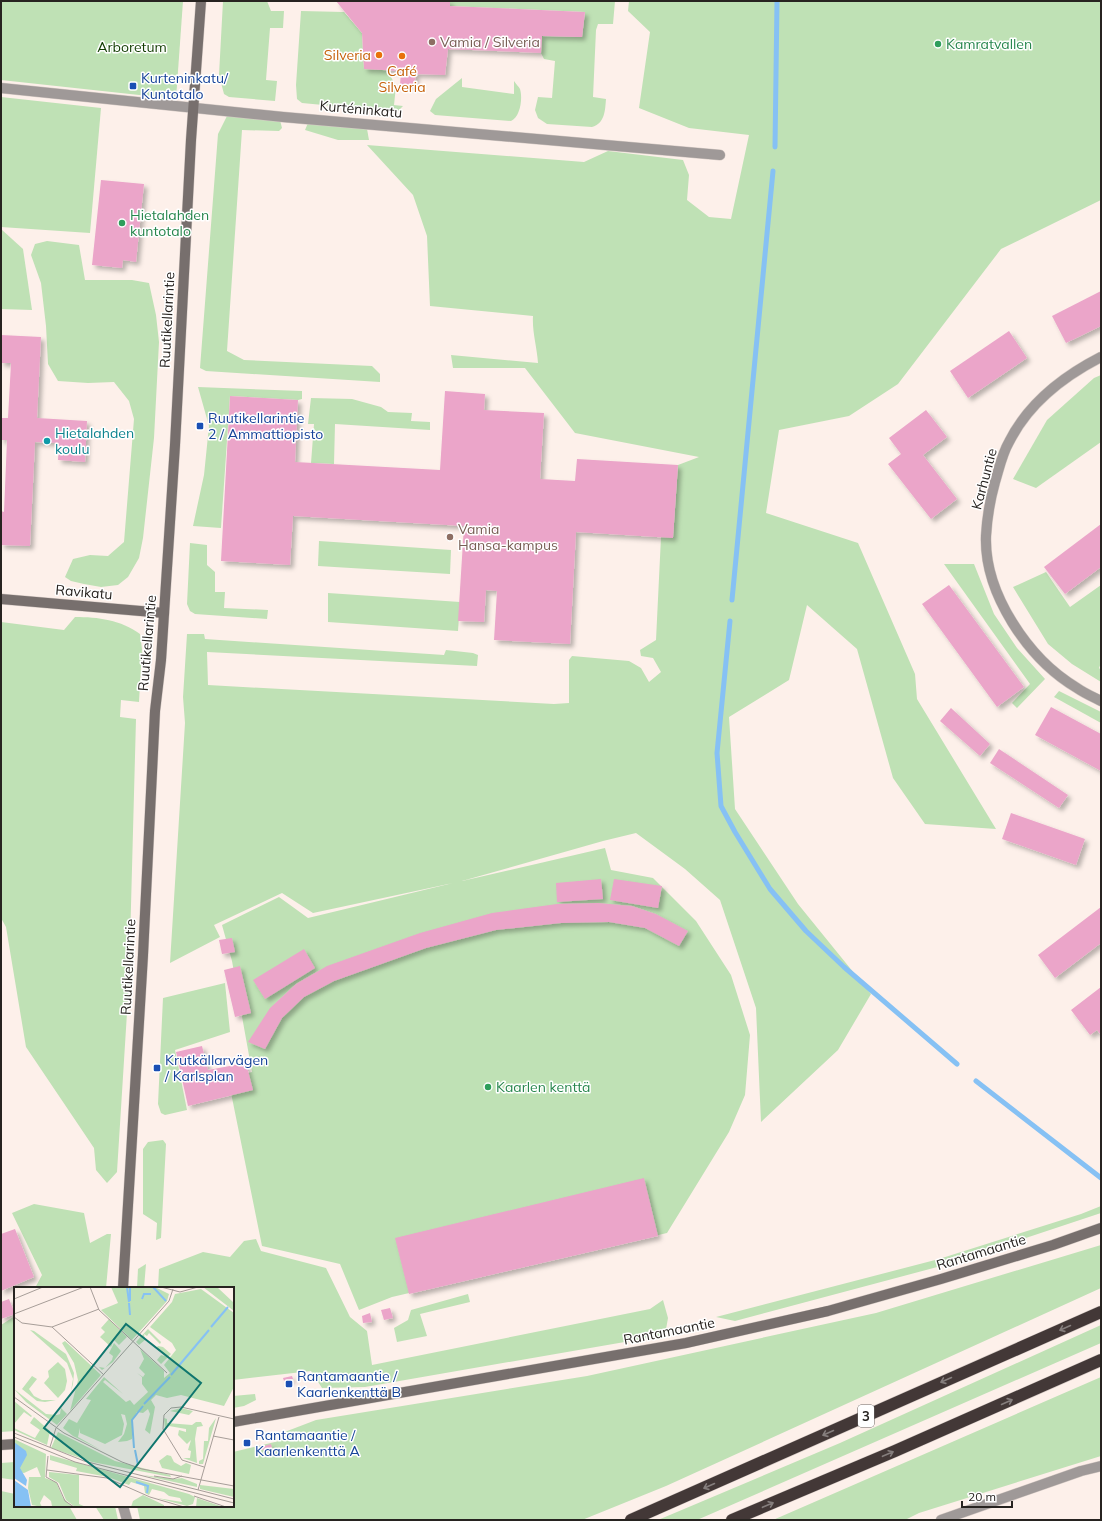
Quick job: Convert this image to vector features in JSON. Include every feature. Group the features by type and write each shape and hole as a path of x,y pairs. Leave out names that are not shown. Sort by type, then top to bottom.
{"highway":[{"name":"3","path":"631,1520 1098,1312"},
{"path":"732,1520 895,1451 1101,1360"}],"main road":[{"name":"Ruutikellarintie","path":"123,1287 144,955 154,711 164,613 175,445 193,108 201,1"},
{"name":"Ravikatu","path":"1,599 164,613"},
{"name":"Rantamaantie","path":"234,1422 686,1343 828,1311 948,1277 1053,1245 1101,1228"},
{"path":"1,1445 14,1444"}],"street":[{"name":"Kurténinkatu","path":"1,88 193,108 720,156"},
{"name":"Karhuntie","path":"1101,357 1088,363 1046,393 1028,414 1009,442 989,506 986,536 987,555 993,582 1012,624 1025,642 1052,669 1076,688 1101,701"},
{"path":"941,1520 1081,1471 1101,1466"},
{"path":"123,1507 127,1520"}],"green space":[{"name":"Arboretum","path":"1,1 183,1 176,99 1,80"},
{"path":"223,1 267,1 271,11 284,11 283,28 270,28 266,80 277,81 275,101 229,97 224,94 219,75"},
{"path":"450,1 615,1 613,24 598,24 596,30 593,97 606,99 604,116 600,123 592,127 547,124 538,118 535,110 538,97 552,98 555,61 544,59 541,53 542,36 582,37 585,12 450,6"},
{"path":"629,1 1101,1 1101,200 1001,249 898,384 849,416 779,430 766,513 858,543 915,674 917,699 996,829 925,824 893,778 857,649 807,605 789,680 729,717 735,809 798,904 871,994 838,1050 761,1122 756,1008 720,900 685,869 636,833 462,881 605,848 611,870 653,878 696,921 731,975 750,1035 745,1095 729,1132 667,1233 392,1297 359,1310 340,1264 262,1246 228,1078 252,1072 232,961 222,925 279,897 308,918 453,883 313,913 282,893 214,925 220,937 170,963 185,723 183,697 187,634 204,634 205,639 444,655 446,650 473,653 478,655 477,666 207,652 208,685 554,704 569,703 569,660 572,656 629,661 641,668 649,682 661,672 653,658 641,656 640,650 656,640 661,537 673,537 678,465 699,457 575,433 525,368 453,368 451,355 538,363 533,328 533,316 430,306 427,236 413,195 367,145 584,162 608,151 683,160 689,175 687,200 709,217 731,219 749,135 689,128 639,108 650,32 628,11"},
{"path":"301,11 344,12 362,33 364,69 387,70 396,86 394,105 403,106 397,112 302,103 297,99 296,85"},
{"path":"462,78 462,87 514,94 514,81 521,93 521,102 517,116 511,121 435,115 430,111 436,99"},
{"path":"1,97 101,108 90,233 1,227"},
{"path":"227,116 280,120 282,128 279,131 242,130 227,351 244,360 372,366 380,374 380,382 206,371 200,368 218,134"},
{"path":"308,123 363,127 367,129 369,140 338,140 305,130"},
{"path":"1,229 23,249 32,310 1,309"},
{"path":"47,241 79,245 85,280 132,280 149,283 156,315 159,342 154,438 143,538 139,558 128,577 118,585 101,587 71,581 65,577 73,559 90,555 108,556 124,542 134,419 129,401 114,382 88,383 58,381 48,364 46,326 41,283 31,255 35,244"},
{"path":"1101,375 1101,442 1036,488 1013,479 1047,420 1094,378"},
{"path":"198,387 302,391 302,399 298,400 230,396 221,528 193,526 204,475 209,426"},
{"path":"311,398 352,399 381,407 388,412 412,413 411,421 430,422 430,430 335,424 334,464 311,463 314,424 308,424"},
{"path":"319,541 451,550 450,574 318,566"},
{"path":"190,543 207,545 207,565 215,572 215,592 225,592 224,608 268,610 267,619 195,614 190,611 187,604"},
{"path":"944,564 974,564 994,614 1017,648 1045,679 1017,708 1012,703 1030,684"},
{"path":"1046,572 1070,607 1101,585 1101,663 1099,668 1101,670 1101,682 1072,664 1048,644 1013,587"},
{"path":"328,593 460,602 458,631 328,622"},
{"path":"75,617 109,620 125,625 140,634 142,649 139,702 121,700 120,717 136,719 129,981 117,1172 107,1183 96,1170 94,1148 26,1047 6,927 1,918 1,622 64,630"},
{"path":"1059,691 1101,712 1101,723 1054,697"},
{"path":"225,983 230,1032 175,1050 187,1110 165,1115 161,1113 158,1104 163,998"},
{"path":"163,1140 166,1144 161,1238 156,1240 157,1223 143,1214 143,1149 148,1142"},
{"path":"34,1204 84,1213 90,1243 107,1234 111,1234 106,1287 36,1287 42,1275 12,1213"},
{"path":"1101,1206 1101,1213 941,1266 735,1321 716,1317 939,1259 1081,1214"},
{"path":"256,1239 261,1251 326,1268 350,1317 367,1331 372,1365 650,1309 663,1300 668,1318 665,1335 365,1387 322,1388 311,1371 234,1380 234,1287 158,1287 159,1269 203,1252 230,1257 244,1241"},
{"path":"1101,1245 1101,1288 666,1486 582,1520 140,1520 137,1507 234,1507 234,1452 279,1441 282,1433 316,1420 587,1376 876,1313"},
{"path":"146,1264 144,1287 137,1287 138,1269"},
{"path":"468,1294 470,1302 420,1314 427,1336 397,1342 394,1328 408,1320 411,1310"},
{"path":"14,1317 14,1431 1,1432 1,1325"},
{"path":"1101,1325 1101,1343 697,1520 658,1520 840,1443"},
{"path":"1101,1377 1101,1456 919,1513 905,1520 773,1520"},
{"path":"255,1394 256,1400 244,1406 234,1408 234,1396"},
{"path":"14,1462 14,1480 1,1478 1,1463"},
{"path":"1,1491 14,1494 14,1507 70,1507 77,1520 1,1520"},
{"path":"96,1507 115,1507 118,1520 104,1520"}],"building":[{"path":"336,1 450,1 450,6 585,12 582,37 542,36 541,53 448,49 445,75 416,74 414,86 400,85 401,71 364,69 362,33"},
{"name":"Hietalahden kuntotalo","path":"101,180 144,184 136,262 123,260 122,268 92,265"},
{"path":"1101,291 1101,326 1066,343 1052,316"},
{"path":"1009,331 1027,358 968,398 950,371"},
{"name":"Hietalahden koulu","path":"1,335 41,337 37,418 87,421 85,462 58,460 59,443 35,442 30,546 1,545 1,511 4,512 7,440 1,440 1,418 8,418 11,363 1,363"},
{"path":"445,391 485,394 484,410 544,413 540,479 575,481 577,459 678,465 673,538 576,532 570,644 494,640 497,591 486,590 484,622 458,621 464,526 293,516 290,565 221,561 230,396 298,400 295,462 440,470"},
{"path":"926,410 947,437 923,455 957,499 931,519 888,464 901,454 889,438"},
{"path":"1101,524 1101,567 1065,594 1044,567"},
{"path":"949,585 1024,687 997,707 922,604"},
{"path":"1051,707 1101,734 1101,771 1035,735"},
{"path":"951,708 990,744 980,756 940,721"},
{"path":"999,749 1068,795 1059,808 990,763"},
{"path":"1011,813 1085,839 1076,865 1002,839"},
{"path":"601,879 603,899 557,902 556,883"},
{"path":"614,879 662,886 658,908 610,900"},
{"path":"598,903 632,906 656,914 688,931 679,946 645,928 609,922 561,923 496,930 426,948 334,981 304,997 282,1018 265,1049 248,1042 270,1008 296,984 327,966 420,933 492,913 557,904"},
{"path":"1101,907 1101,943 1055,978 1038,955"},
{"path":"232,938 235,952 222,954 219,940"},
{"path":"304,949 315,968 265,999 253,980"},
{"path":"240,966 251,1013 235,1017 224,970"},
{"path":"1101,987 1101,1035 1097,1030 1090,1035 1071,1010"},
{"path":"202,1046 208,1070 246,1063 253,1090 188,1106 176,1052"},
{"path":"644,1178 658,1236 409,1294 395,1238"},
{"path":"15,1229 34,1277 1,1291 1,1234"},
{"path":"9,1299 14,1314 1,1319 1,1302"},
{"path":"390,1308 393,1318 384,1320 381,1310"},
{"path":"370,1313 372,1322 363,1323 362,1316"},
{"path":"292,1376 293,1379 284,1381 283,1378"},
{"path":"271,1444 272,1448 262,1450 261,1447"}],"waterway":[{"path":"775,147 777,1"},
{"path":"732,600 773,171"},
{"path":"730,621 717,753 721,806 770,889 806,931 844,967 957,1064"},
{"path":"976,1081 1101,1178"}],"place":[{"name":"Vamia / Silveria","path":"432,42"},
{"name":"Kamratvallen","path":"938,44"},
{"name":"Silveria","path":"379,55"},
{"name":"Café Silveria","path":"402,56"},
{"name":"Kurteninkatu/ Kuntotalo","path":"133,86"},
{"name":"Hietalahden kuntotalo","path":"122,223"},
{"name":"Ruutikellarintie 2 / Ammattiopisto","path":"200,426"},
{"name":"Hietalahden koulu","path":"47,441"},
{"name":"Vamia Hansa-kampus","path":"450,537"},
{"name":"Krutkällarvägen / Karlsplan","path":"157,1068"},
{"name":"Kaarlen kenttä","path":"488,1087"},
{"name":"Rantamaantie / Kaarlenkenttä B","path":"289,1384"},
{"name":"Rantamaantie / Kaarlenkenttä A","path":"247,1443"}]}
